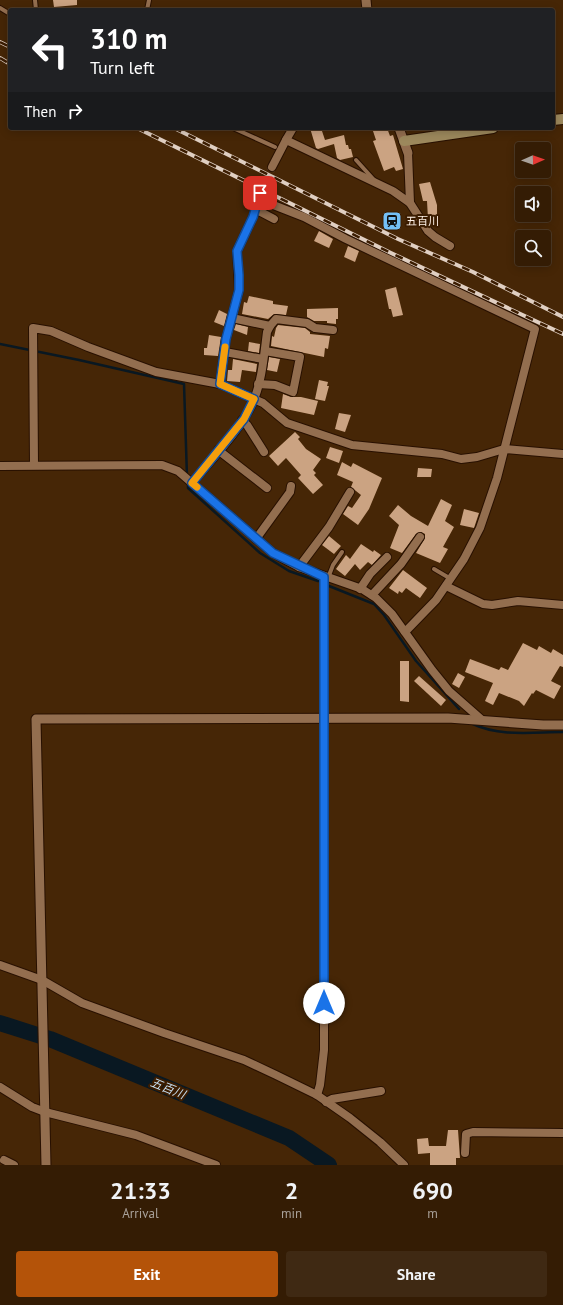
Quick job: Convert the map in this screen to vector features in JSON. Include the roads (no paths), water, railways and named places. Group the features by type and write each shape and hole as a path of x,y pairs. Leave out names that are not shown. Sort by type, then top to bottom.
{"main road":[{"path":"404,141 479,130"}],"street":[{"path":"272,166 291,130"},
{"path":"400,130 408,152 410,203"},
{"path":"286,140 399,194 410,203 428,231 435,238 450,246"},
{"path":"220,384 226,339 239,283 237,251 259,196 304,216 346,239 535,329 489,505 480,528 467,554 449,582 436,600 405,632"},
{"path":"255,209 274,219"},
{"path":"232,318 270,326"},
{"path":"191,482 242,420 254,399 270,326 276,319 307,323 316,328 333,330"},
{"path":"34,466 34,328 51,331 88,347 156,372 220,384 263,403 287,424 352,445 442,454 460,459 504,449 563,454"},
{"path":"225,352 300,358 293,392 275,385 258,384"},
{"path":"242,420 247,425 264,452"},
{"path":"218,450 267,488"},
{"path":"0,466 162,465 178,471 273,553 326,578 360,589 372,595 385,605 436,676 482,720"},
{"path":"256,539 290,492 291,486"},
{"path":"299,566 329,527 350,492"},
{"path":"372,595 401,564 420,537"},
{"path":"360,589 370,574 387,557"},
{"path":"317,1095 320,1085 324,1050 324,718 326,578"},
{"path":"449,582 483,604 492,605 518,601 563,605"},
{"path":"46,1165 36,719 324,718 482,720 543,726 563,725"},
{"path":"0,965 82,1003 244,1060 317,1095 380,1142 404,1165"},
{"path":"0,1087 32,1107 136,1135 216,1165"},
{"path":"326,1102 332,1099 381,1091"},
{"path":"464,1153 466,1134 473,1132 563,1133"},
{"path":"4,1160 14,1165"}],"lane":[{"path":"237,130 275,147"},
{"path":"356,160 372,176 376,183"},
{"path":"326,578 342,552"},
{"path":"434,569 449,582"}],"waterway":[{"path":"0,344 184,384 187,477"},
{"path":"188,482 188,488 260,553 289,571 318,581"},
{"path":"329,586 374,604 384,615 416,661 459,709"},
{"path":"473,724 494,731 517,733 563,732"},
{"name":"五百川","path":"0,1023 50,1039 289,1138 329,1165"}],"tunnel":[{"path":"261,193 272,167"}],"railway":[{"path":"0,42 8,46"},
{"path":"0,58 8,63"},
{"path":"141,130 391,253 563,334"},
{"path":"178,130 398,239 473,272 563,317"}],"place":[{"name":"五百川","path":"392,221"}]}
